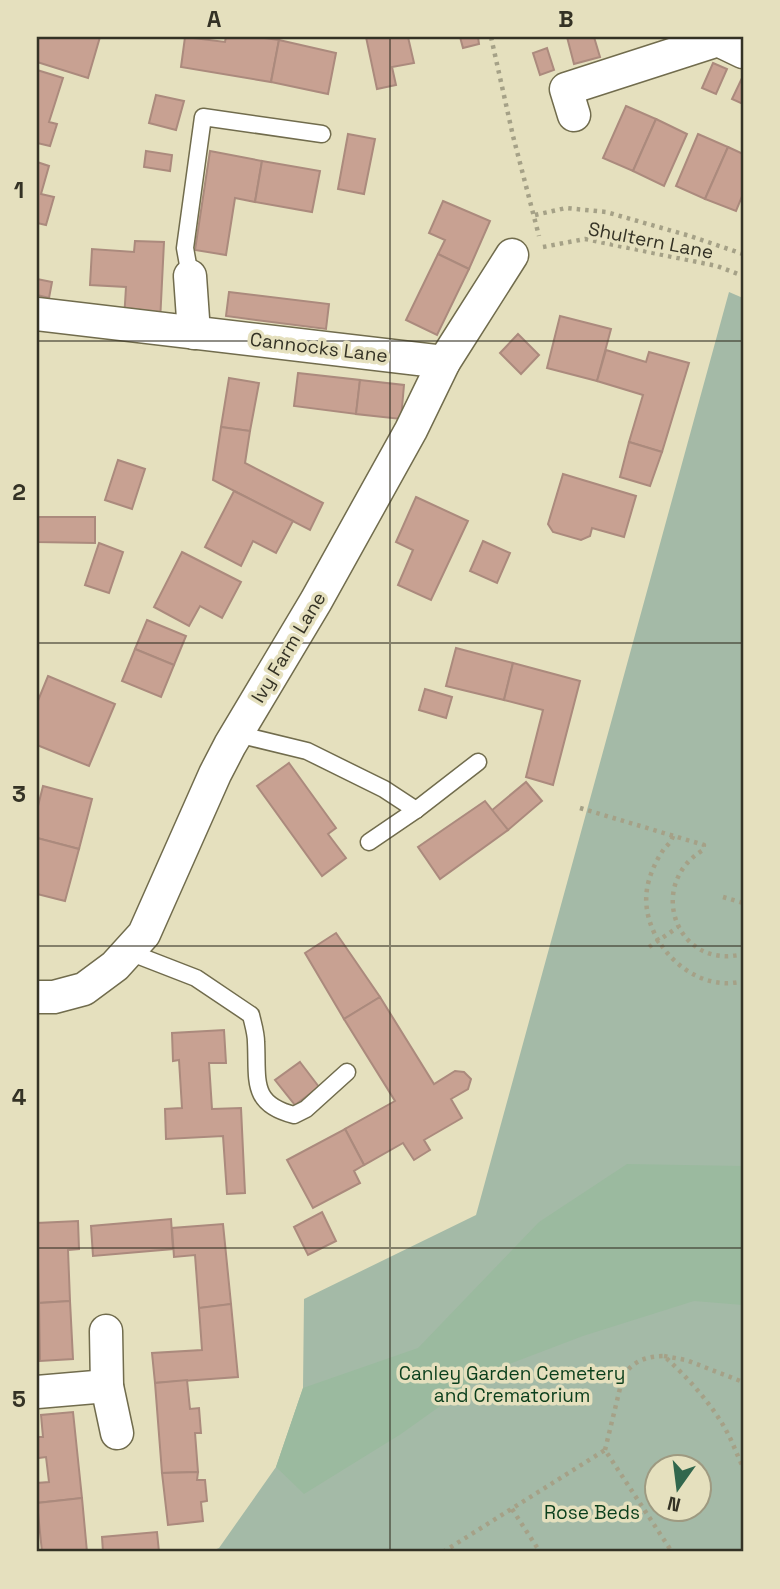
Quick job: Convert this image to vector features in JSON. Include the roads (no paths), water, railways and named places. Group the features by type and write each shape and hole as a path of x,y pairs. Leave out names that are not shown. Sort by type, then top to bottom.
{"street":[{"path":"574,115 566,89 718,40 743,52"},
{"name":"Ivy Farm Lane","path":"37,997 54,997 84,989 115,967 144,934 215,774 316,601 411,430 444,362 526,251"},
{"path":"190,276 194,333"},
{"name":"Cannocks Lane","path":"37,314 444,362"},
{"path":"106,1331 107,1386 117,1433"},
{"path":"37,1392 107,1386"}],"lane":[{"path":"190,276 185,248 203,117 322,134"},
{"path":"237,734 307,751 384,789 416,810"},
{"path":"369,842 478,762"},
{"path":"129,952 196,978 251,1015 256,1039 256,1079 260,1096 275,1111 294,1115 306,1109 347,1072"}],"park label":[{"name":"Canley Garden Cemetery and Crematorium","path":"512,1384"},
{"name":"Rose Beds","path":"592,1512"}]}
